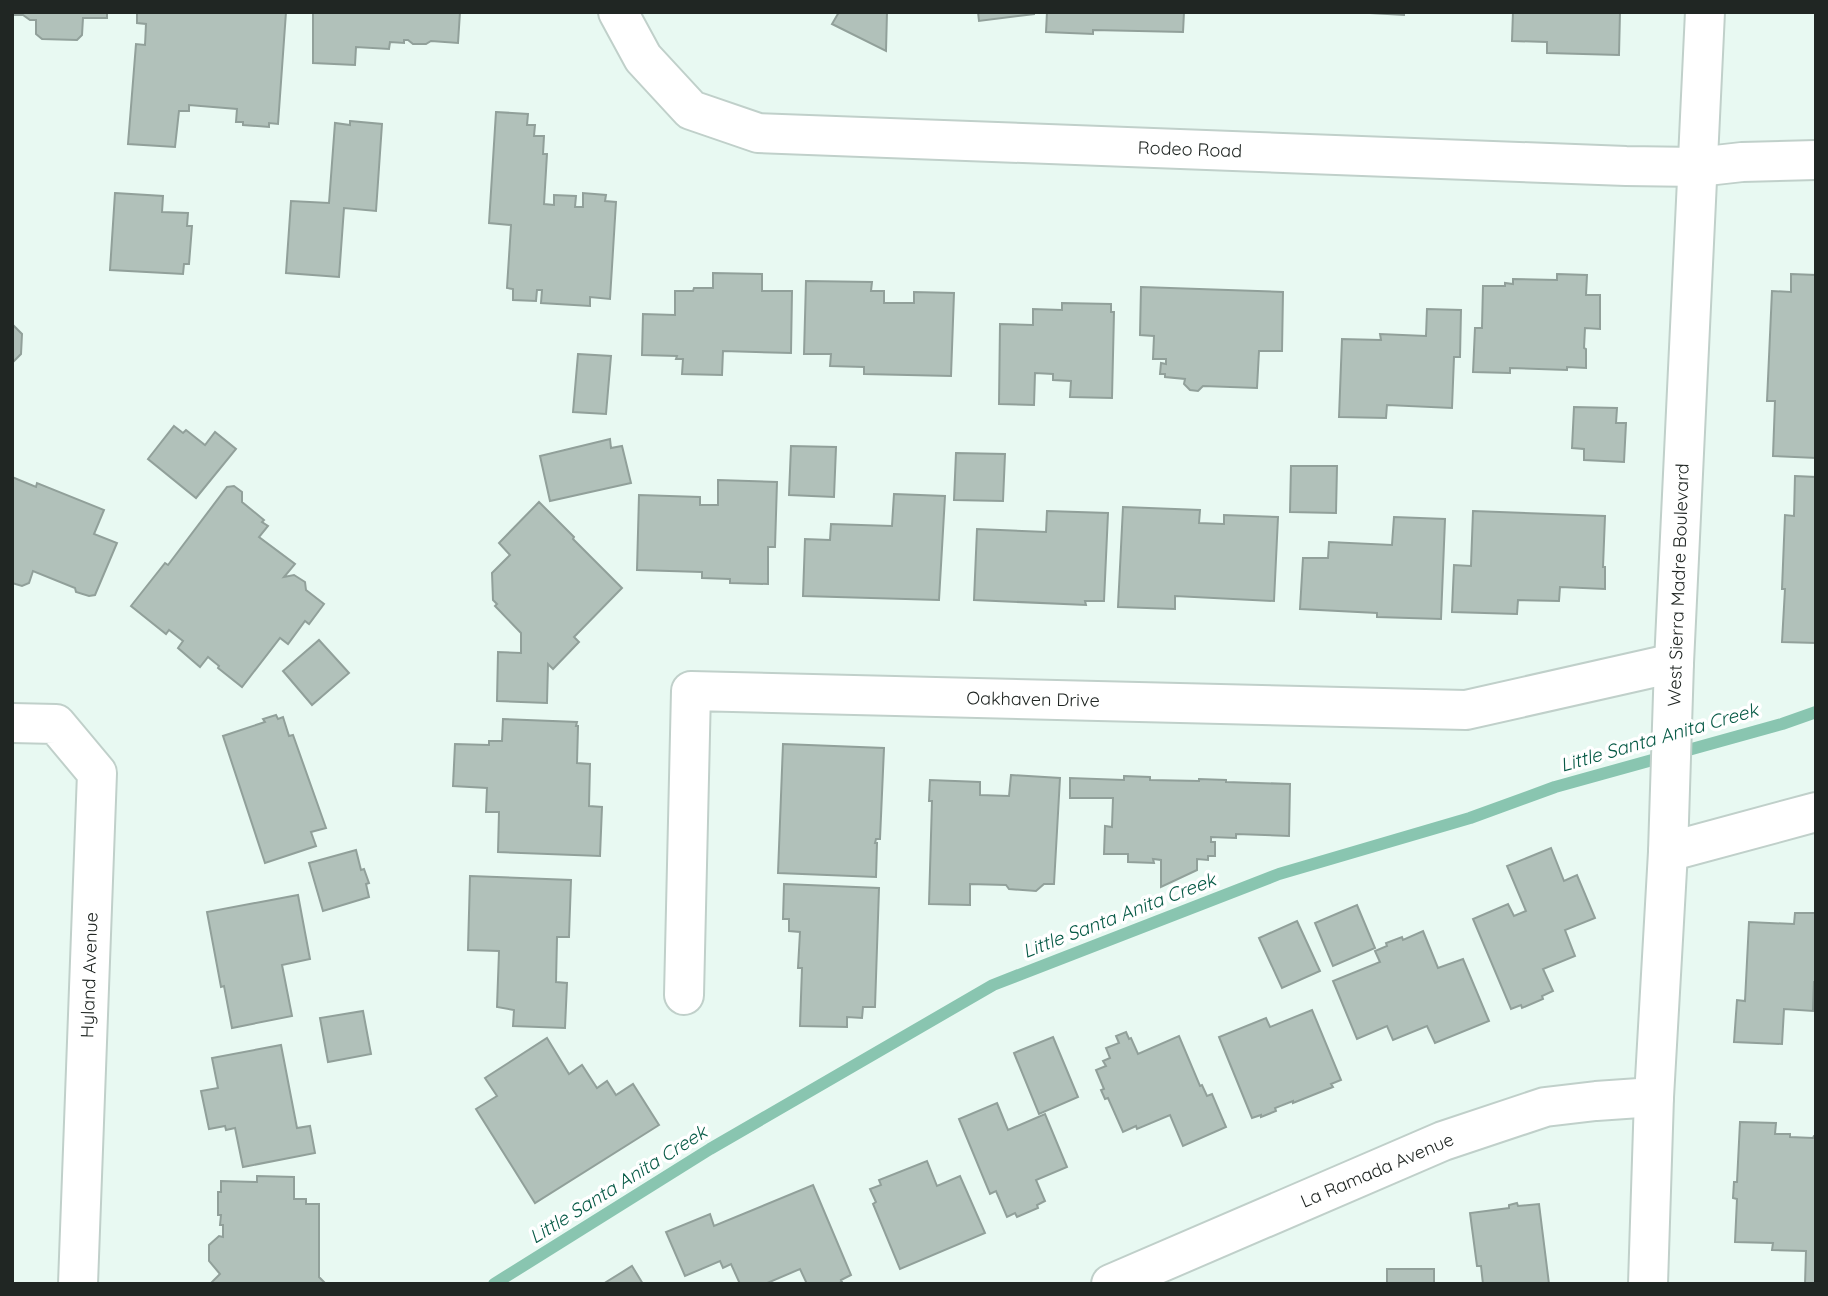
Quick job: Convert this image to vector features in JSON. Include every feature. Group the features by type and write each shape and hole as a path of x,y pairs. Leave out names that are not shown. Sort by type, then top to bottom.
{"street":[{"name":"Rodeo Road","path":"618,12 643,58 691,110 758,133 1698,167 1742,162 1816,160"},
{"name":"West Sierra Madre Boulevard","path":"1648,1284 1654,1097 1668,852 1674,663 1705,12"},
{"name":"Oakhaven Drive","path":"684,995 691,691 1466,710 1674,663"},
{"name":"Hyland Avenue","path":"12,723 56,724 97,773 78,1284"},
{"path":"1668,852 1816,812"},
{"name":"La Ramada Avenue","path":"1111,1284 1443,1141 1545,1107 1654,1097"}],"building":[{"path":"12,12 107,12 107,18 83,18 82,35 77,40 42,39 36,34 36,20 30,20 23,15 12,15"},
{"path":"137,12 286,12 278,124 269,123 269,127 243,125 243,122 236,122 237,109 189,105 189,111 179,111 175,147 128,144 136,44 145,45 146,24 137,23"},
{"path":"313,12 460,12 458,43 431,41 426,44 413,44 404,40 404,43 390,42 389,49 356,47 355,65 313,63"},
{"path":"839,12 887,12 886,51 832,24"},
{"path":"978,12 1034,12 1034,14 979,21"},
{"path":"1047,12 1184,12 1183,32 1046,32"},
{"path":"1352,12 1404,12 1404,15"},
{"path":"1513,12 1620,12 1619,55 1547,53 1547,42 1512,41"},
{"path":"496,112 528,114 527,125 535,125 534,136 544,136 543,154 547,154 544,204 554,205 554,195 576,196 575,207 583,207 583,193 606,195 605,201 616,202 610,299 590,297 590,306 541,303 542,290 537,290 536,301 513,300 513,289 507,288 511,225 489,223"},
{"path":"350,121 382,124 376,211 344,208 339,277 286,273 291,201 329,203 335,123 350,125"},
{"path":"115,193 163,196 162,212 188,213 187,226 192,226 189,264 184,264 183,274 110,270"},
{"path":"713,273 762,274 762,291 792,291 791,353 723,351 722,375 682,374 683,359 676,359 677,356 642,355 643,314 675,315 675,291 713,288"},
{"path":"1557,274 1587,275 1586,295 1600,295 1600,329 1585,328 1586,368 1510,368 1510,373 1473,372 1475,328 1482,328 1483,286 1505,286 1505,283 1513,284 1513,279 1557,280"},
{"path":"1791,274 1816,275 1816,458 1773,456 1775,401 1767,401 1772,291 1791,292"},
{"path":"806,281 872,282 871,291 884,291 884,303 914,303 914,292 954,293 951,376 864,374 864,367 830,366 831,354 804,354"},
{"path":"1141,287 1283,292 1282,351 1259,351 1257,388 1203,386 1198,391 1190,390 1184,384 1185,379 1160,374 1161,363 1166,364 1166,359 1153,359 1154,336 1140,335"},
{"path":"1062,303 1111,304 1111,312 1114,312 1112,398 1070,397 1071,381 1053,380 1053,374 1035,373 1034,405 999,404 1000,324 1033,325 1033,309 1062,310"},
{"path":"1427,309 1461,310 1460,357 1454,357 1452,408 1387,405 1386,418 1339,417 1342,339 1381,340 1380,334 1426,336"},
{"path":"12,324 22,334 21,354 12,363"},
{"path":"578,354 611,356 606,414 573,412"},
{"path":"1574,407 1617,408 1616,423 1626,423 1624,462 1584,460 1584,449 1572,448"},
{"path":"174,426 183,433 186,430 205,445 215,432 236,449 196,498 148,459"},
{"path":"610,439 611,448 622,446 631,483 550,501 540,456"},
{"path":"791,446 836,447 834,497 789,495"},
{"path":"956,453 1005,454 1003,501 954,500"},
{"path":"1291,466 1337,466 1336,513 1290,512"},
{"path":"1795,476 1816,477 1816,643 1782,642 1785,515 1794,516"},
{"path":"12,477 36,487 37,483 104,510 94,534 117,543 95,595 76,592 75,588 33,571 29,583 22,586 12,583"},
{"path":"718,480 777,482 775,547 768,547 768,584 730,583 730,579 702,578 702,572 637,570 639,495 700,497 700,505 718,505"},
{"path":"234,486 242,492 242,502 268,526 259,537 295,564 284,577 294,575 305,582 306,590 324,604 309,624 305,621 288,644 280,638 242,687 208,657 200,667 178,648 183,641 169,630 166,634 131,606 165,563 168,565 227,487"},
{"path":"894,494 945,496 939,600 803,596 805,539 830,540 831,524 892,526"},
{"path":"539,502 622,588 574,637 579,642 553,669 548,664 547,703 497,701 498,652 521,653 521,633 495,606 497,604 493,600 492,573 510,555 499,543"},
{"path":"1123,507 1200,510 1199,523 1224,524 1224,515 1278,517 1274,601 1175,596 1175,609 1118,607"},
{"path":"1047,511 1108,513 1104,601 1085,601 1086,605 974,600 977,529 1046,532"},
{"path":"1473,511 1605,516 1605,589 1560,587 1559,601 1518,600 1517,614 1452,612 1454,565 1471,566"},
{"path":"1394,517 1445,519 1441,619 1377,617 1377,613 1300,609 1303,558 1328,558 1329,542 1392,545"},
{"path":"319,640 349,673 312,705 283,671"},
{"path":"276,715 278,719 283,717 289,736 293,735 326,828 311,832 316,846 265,863 223,736 265,722 263,719"},
{"path":"503,719 577,722 577,763 590,764 589,806 602,807 600,856 498,852 499,812 486,812 487,788 453,786 455,744 489,745 489,741 502,741"},
{"path":"783,744 884,748 880,839 876,839 875,843 876,877 778,873"},
{"path":"1011,775 1060,778 1054,884 1044,884 1036,891 1009,889 1006,885 970,884 970,905 929,904 932,801 929,801 930,780 980,782 980,795 1009,796"},
{"path":"1124,776 1150,777 1150,780 1199,779 1290,784 1289,836 1236,834 1236,838 1211,837 1211,842 1215,842 1215,856 1208,856 1208,860 1197,859 1197,870 1161,887 1161,860 1153,859 1154,863 1128,862 1128,854 1104,854 1105,826 1112,827 1113,798 1070,798 1070,778 1124,780"},
{"path":"1551,848 1564,881 1577,875 1595,918 1565,930 1575,956 1543,969 1553,991 1542,996 1543,999 1522,1008 1521,1005 1511,1009 1473,919 1508,904 1514,916 1526,911 1507,866"},
{"path":"356,850 361,870 364,869 369,883 366,884 369,897 323,911 309,863"},
{"path":"470,876 571,880 569,937 557,937 556,982 567,983 565,1028 513,1026 514,1010 497,1007 499,951 468,950"},
{"path":"784,884 879,888 875,1007 863,1007 862,1018 847,1017 847,1027 800,1026 800,932 789,931 789,919 783,919"},
{"path":"298,895 310,959 282,965 292,1016 232,1028 224,986 221,987 207,912"},
{"path":"1357,905 1375,948 1333,966 1315,923"},
{"path":"1795,913 1816,913 1816,982 1813,1011 1784,1009 1782,1044 1734,1042 1737,1000 1745,1001 1749,922 1794,924"},
{"path":"1297,921 1320,971 1282,988 1259,938"},
{"path":"1423,931 1438,968 1463,959 1489,1021 1435,1043 1427,1026 1393,1040 1387,1026 1357,1039 1333,981 1380,962 1375,951 1387,946 1386,943 1402,937 1403,940"},
{"path":"1312,1010 1341,1080 1331,1084 1333,1087 1275,1108 1276,1111 1261,1117 1252,1118 1219,1037 1266,1018 1270,1027"},
{"path":"363,1011 371,1054 328,1062 320,1018"},
{"path":"1126,1032 1138,1054 1179,1036 1200,1086 1202,1085 1207,1096 1212,1094 1226,1127 1183,1146 1170,1115 1123,1132 1108,1098 1105,1099 1101,1090 1104,1089 1096,1070 1106,1066 1103,1061 1110,1058 1106,1048 1119,1043 1116,1036"},
{"path":"1053,1037 1078,1097 1039,1114 1014,1053"},
{"path":"547,1038 569,1074 582,1065 597,1088 607,1081 616,1095 633,1084 659,1125 535,1203 476,1109 497,1096 485,1078"},
{"path":"281,1045 297,1128 310,1126 315,1153 243,1167 235,1128 226,1130 225,1126 209,1129 201,1091 218,1088 212,1058"},
{"path":"997,1103 1008,1130 1045,1114 1067,1167 1036,1180 1045,1201 1037,1205 1038,1208 1017,1217 1015,1213 1007,1217 996,1191 990,1194 959,1119"},
{"path":"1740,1122 1776,1123 1775,1134 1790,1134 1790,1137 1816,1136 1816,1284 1805,1284 1806,1251 1772,1250 1773,1243 1735,1242 1737,1199 1733,1198 1734,1182 1737,1182"},
{"path":"927,1161 937,1186 960,1176 985,1233 900,1269 873,1204 876,1202 870,1189 881,1185 879,1180"},
{"path":"257,1176 294,1177 294,1199 306,1199 306,1204 319,1204 319,1277 326,1284 212,1282 220,1274 209,1261 209,1245 219,1236 223,1237 221,1215 218,1215 221,1181 257,1182"},
{"path":"813,1185 851,1275 841,1280 842,1282 807,1284 800,1269 765,1284 740,1284 731,1264 723,1268 720,1261 685,1276 666,1232 710,1214 714,1226"},
{"path":"1517,1203 1518,1206 1539,1204 1549,1284 1483,1284 1481,1266 1477,1266 1470,1213 1509,1208 1509,1205"},
{"path":"632,1266 643,1284 603,1284"},
{"path":"1387,1269 1434,1269 1434,1284 1387,1284"}],"waterway":[{"name":"Little Santa Anita Creek","path":"494,1284 710,1149 993,985 1279,874 1470,818 1555,787 1782,724 1816,712"}]}
